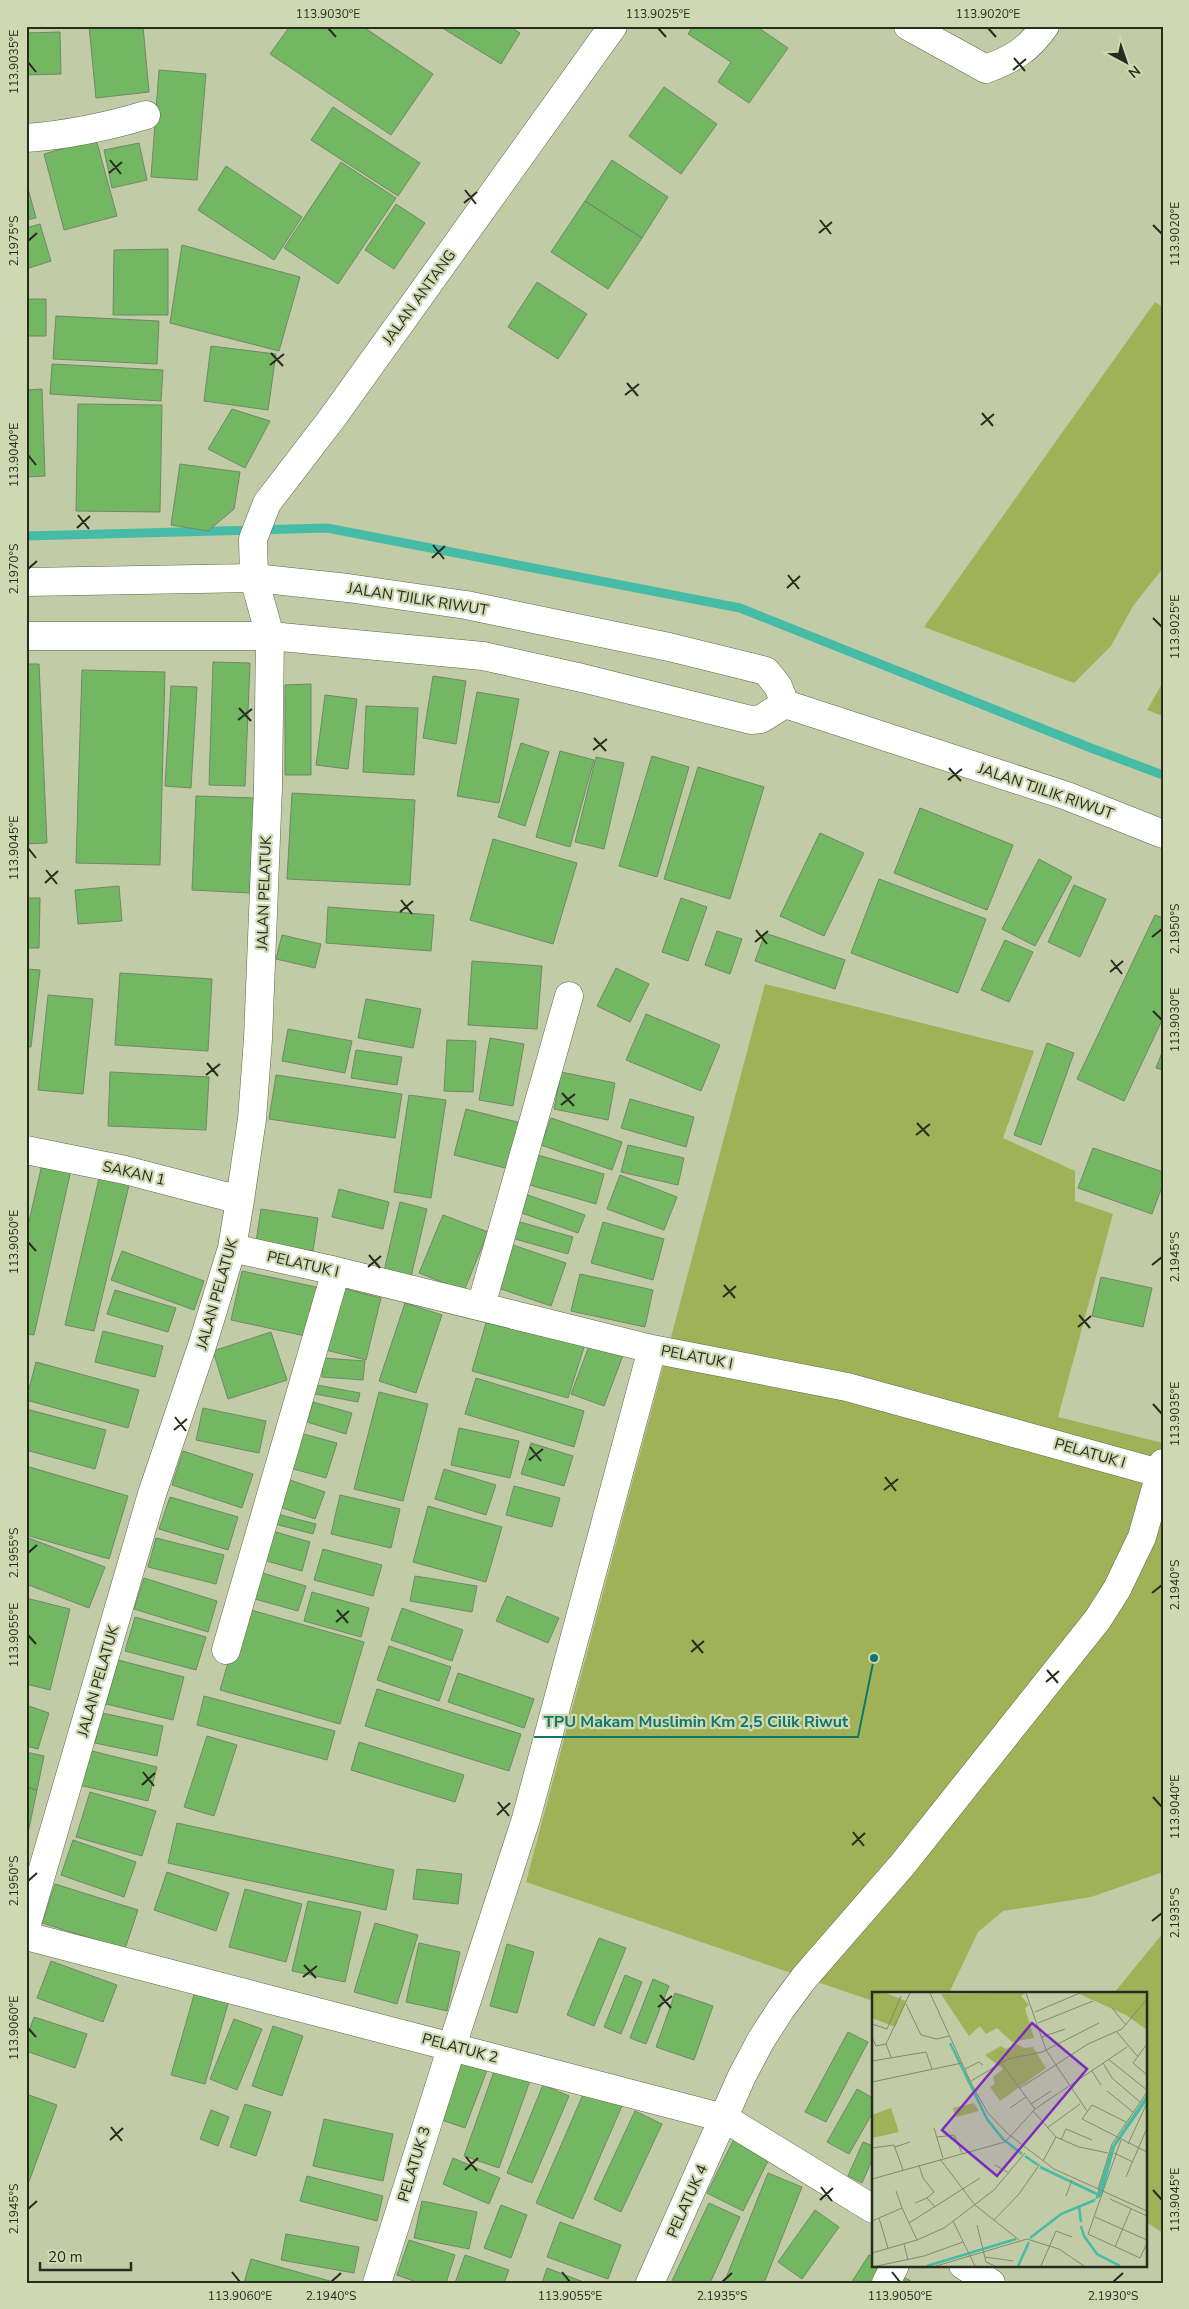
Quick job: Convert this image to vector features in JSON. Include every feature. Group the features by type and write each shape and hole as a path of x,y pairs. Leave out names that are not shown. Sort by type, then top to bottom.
{"main road":[{"name":"JALAN ANTANG","path":"270,636 254,578 253,539 267,503 333,417 613,26"},
{"path":"908,26 986,69 1012,59 1034,41 1045,26"},
{"path":"26,138 67,135 146,115"},
{"name":"JALAN TJILIK RIWUT","path":"26,582 254,578 348,588 466,605 669,647 766,671 778,686 786,704 1066,796 1163,834"},
{"path":"26,636 270,636 483,656 751,720 761,719 786,704"},
{"name":"JALAN PELATUK","path":"26,1928 152,1494 202,1346 232,1248 252,1119 259,1030 268,787 270,636"},
{"path":"481,1306 569,996"},
{"name":"SAKAN 1","path":"26,1150 125,1170 240,1200"},
{"name":"PELATUK I","path":"232,1248 336,1271 652,1348 848,1387 1161,1468"},
{"path":"226,1650 336,1271"},
{"name":"PELATUK 3","path":"378,2283 452,2046 526,1820 652,1348"},
{"name":"PELATUK 4","path":"650,2283 742,2076 761,2040 804,1978 903,1864 1098,1619 1117,1590 1142,1536 1161,1468"},
{"name":"PELATUK 2","path":"26,1936 724,2118 872,2209"},
{"path":"886,2283 894,2266"},
{"path":"965,2266 991,2283"}],"green space":[{"path":"1155,302 1163,307 1163,568 1133,606 1111,646 1074,683 924,627"},
{"path":"1163,682 1163,716 1147,710"},
{"path":"765,984 1034,1051 1003,1138 1075,1171 1075,1201 1113,1214 1058,1417 1163,1443 1163,1872 1091,1897 1003,1911 978,1932 949,1992 872,1992 872,2001 526,1882"},
{"path":"1163,1933 1163,2233 1146,2222 1146,1992 1115,1992"}],"building":[{"path":"89,26 143,26 149,92 96,98"},
{"path":"290,26 362,26 433,74 391,135 270,54"},
{"path":"439,26 509,26 520,33 501,64"},
{"path":"693,26 756,26 788,48 749,103 718,82 731,62 688,34"},
{"path":"60,32 61,74 26,75 26,33"},
{"path":"159,70 206,74 197,180 151,177"},
{"path":"664,87 717,124 681,174 629,136"},
{"path":"333,107 420,163 398,196 311,140"},
{"path":"96,139 117,216 64,230 44,154"},
{"path":"139,143 147,180 112,188 104,150"},
{"path":"612,160 668,197 642,238 585,201"},
{"path":"341,162 396,198 338,284 284,248"},
{"path":"226,166 302,217 274,260 198,210"},
{"path":"26,181 36,218 26,220"},
{"path":"585,201 642,238 608,289 551,252"},
{"path":"396,204 425,223 394,269 365,250"},
{"path":"40,224 51,261 26,269 26,228"},
{"path":"182,245 300,277 279,351 170,323"},
{"path":"168,249 168,315 113,315 114,250"},
{"path":"537,282 587,314 558,359 508,327"},
{"path":"26,299 46,299 46,336 26,336"},
{"path":"56,316 159,321 157,364 53,359"},
{"path":"211,346 276,354 268,410 204,401"},
{"path":"52,364 163,370 161,401 50,394"},
{"path":"42,389 45,476 26,477 26,390"},
{"path":"78,404 162,405 160,512 76,511"},
{"path":"232,409 270,421 245,468 208,449"},
{"path":"180,464 240,472 234,509 208,531 171,525"},
{"path":"213,662 250,663 245,786 209,785"},
{"path":"26,664 39,664 47,843 26,844"},
{"path":"82,670 165,672 160,865 76,863"},
{"path":"433,676 466,681 456,744 423,738"},
{"path":"311,684 311,775 285,775 285,685"},
{"path":"171,686 197,687 191,788 165,786"},
{"path":"477,692 519,699 499,803 457,796"},
{"path":"325,695 357,699 348,769 316,765"},
{"path":"366,706 418,708 414,775 363,772"},
{"path":"521,743 549,752 525,826 498,817"},
{"path":"560,751 594,760 570,847 536,837"},
{"path":"652,756 689,767 657,877 619,866"},
{"path":"596,757 624,763 604,849 575,842"},
{"path":"698,767 764,787 730,899 664,879"},
{"path":"292,793 415,800 410,885 287,879"},
{"path":"196,796 255,798 250,893 192,890"},
{"path":"920,808 1013,845 987,910 894,873"},
{"path":"820,833 864,853 824,936 780,916"},
{"path":"493,839 577,863 553,944 470,920"},
{"path":"1039,859 1072,877 1035,946 1002,929"},
{"path":"879,879 986,919 958,993 851,953"},
{"path":"1074,885 1106,899 1080,957 1048,942"},
{"path":"119,886 122,921 78,924 75,890"},
{"path":"26,898 40,898 39,948 26,948"},
{"path":"681,898 707,907 688,961 662,952"},
{"path":"328,907 434,915 431,951 326,943"},
{"path":"1155,915 1163,918 1163,1018 1124,1101 1077,1079"},
{"path":"717,931 742,939 730,974 705,965"},
{"path":"765,933 845,960 835,989 755,961"},
{"path":"282,935 321,944 315,968 276,959"},
{"path":"1005,940 1033,952 1009,1002 981,990"},
{"path":"472,961 542,966 537,1029 468,1025"},
{"path":"616,968 649,984 630,1022 597,1006"},
{"path":"26,969 40,970 31,1047 26,1047"},
{"path":"120,973 212,979 208,1051 115,1045"},
{"path":"48,995 93,999 83,1094 38,1090"},
{"path":"366,999 421,1009 413,1048 358,1038"},
{"path":"646,1014 720,1045 701,1091 626,1060"},
{"path":"288,1029 352,1041 345,1073 282,1061"},
{"path":"490,1038 524,1044 513,1106 479,1100"},
{"path":"447,1040 476,1041 473,1092 444,1091"},
{"path":"1047,1043 1074,1053 1041,1145 1014,1135"},
{"path":"356,1050 402,1057 397,1085 351,1078"},
{"path":"1163,1050 1163,1070 1156,1068"},
{"path":"110,1072 209,1077 206,1130 108,1126"},
{"path":"561,1072 615,1083 608,1120 554,1109"},
{"path":"276,1075 402,1094 395,1138 269,1119"},
{"path":"409,1095 446,1100 431,1198 394,1192"},
{"path":"630,1099 694,1117 686,1147 621,1128"},
{"path":"466,1109 521,1123 509,1169 454,1155"},
{"path":"551,1118 622,1142 612,1170 541,1145"},
{"path":"628,1145 684,1158 678,1185 621,1172"},
{"path":"1093,1148 1163,1172 1163,1184 1152,1214 1078,1188"},
{"path":"531,1153 604,1174 596,1204 523,1183"},
{"path":"42,1164 71,1170 34,1335 26,1334 26,1235"},
{"path":"100,1174 130,1181 94,1331 65,1325"},
{"path":"620,1175 677,1197 664,1230 607,1209"},
{"path":"339,1189 389,1202 383,1229 332,1217"},
{"path":"525,1194 585,1215 578,1233 519,1212"},
{"path":"400,1202 427,1209 411,1277 384,1271"},
{"path":"261,1209 318,1218 313,1251 256,1242"},
{"path":"443,1215 488,1232 464,1291 419,1273"},
{"path":"513,1220 573,1237 568,1254 508,1237"},
{"path":"603,1222 664,1239 653,1280 591,1263"},
{"path":"510,1244 566,1263 551,1306 495,1287"},
{"path":"122,1251 204,1281 194,1310 111,1280"},
{"path":"242,1271 321,1288 310,1337 231,1320"},
{"path":"580,1274 653,1290 645,1327 571,1311"},
{"path":"1101,1277 1152,1288 1143,1327 1092,1316"},
{"path":"338,1287 381,1298 366,1360 322,1349"},
{"path":"115,1290 176,1308 168,1332 107,1314"},
{"path":"405,1303 442,1315 416,1393 379,1381"},
{"path":"488,1316 585,1344 568,1398 472,1371"},
{"path":"103,1331 163,1346 155,1377 95,1362"},
{"path":"271,1332 287,1380 228,1399 213,1351"},
{"path":"592,1338 625,1350 604,1406 571,1394"},
{"path":"323,1358 365,1361 363,1380 322,1377"},
{"path":"36,1362 139,1390 128,1428 26,1400"},
{"path":"476,1378 584,1411 574,1447 465,1414"},
{"path":"317,1385 360,1393 358,1402 315,1394"},
{"path":"379,1392 428,1404 403,1501 354,1489"},
{"path":"313,1402 352,1413 346,1434 307,1422"},
{"path":"203,1408 266,1421 259,1453 196,1440"},
{"path":"26,1409 106,1430 95,1469 26,1450"},
{"path":"459,1428 519,1441 510,1478 451,1465"},
{"path":"300,1433 337,1443 326,1478 290,1468"},
{"path":"531,1443 573,1456 564,1486 521,1474"},
{"path":"183,1451 253,1474 242,1508 172,1485"},
{"path":"26,1466 128,1496 109,1559 26,1535"},
{"path":"444,1469 496,1485 486,1515 435,1499"},
{"path":"287,1479 325,1492 315,1519 277,1506"},
{"path":"514,1486 560,1498 552,1527 506,1515"},
{"path":"340,1495 400,1509 391,1548 331,1534"},
{"path":"170,1497 238,1517 228,1550 159,1529"},
{"path":"428,1506 502,1527 486,1582 413,1562"},
{"path":"277,1514 316,1524 313,1534 275,1524"},
{"path":"269,1530 310,1542 302,1571 260,1559"},
{"path":"26,1537 105,1567 89,1608 26,1584"},
{"path":"156,1538 224,1555 216,1584 148,1567"},
{"path":"323,1549 382,1565 373,1596 314,1580"},
{"path":"259,1572 306,1586 298,1611 251,1598"},
{"path":"415,1576 477,1586 472,1612 410,1601"},
{"path":"144,1578 217,1601 208,1632 134,1609"},
{"path":"312,1592 369,1608 361,1637 304,1621"},
{"path":"507,1596 559,1618 548,1643 496,1621"},
{"path":"26,1598 70,1609 50,1690 26,1684"},
{"path":"244,1608 364,1642 340,1724 220,1690"},
{"path":"402,1608 463,1630 452,1661 391,1640"},
{"path":"135,1617 206,1637 196,1670 125,1651"},
{"path":"389,1646 451,1667 439,1701 377,1680"},
{"path":"118,1660 184,1677 173,1720 106,1704"},
{"path":"458,1673 534,1699 524,1728 448,1702"},
{"path":"377,1689 521,1734 509,1771 365,1726"},
{"path":"204,1696 335,1731 327,1760 197,1725"},
{"path":"26,1705 49,1713 38,1749 26,1746"},
{"path":"102,1713 163,1726 157,1756 95,1743"},
{"path":"207,1736 237,1745 214,1816 184,1807"},
{"path":"359,1742 464,1775 455,1802 351,1770"},
{"path":"88,1750 157,1767 148,1801 79,1785"},
{"path":"26,1752 44,1756 37,1790 26,1787"},
{"path":"26,1787 37,1790 27,1838 26,1838"},
{"path":"90,1792 156,1811 142,1856 76,1837"},
{"path":"177,1823 394,1870 386,1910 168,1863"},
{"path":"73,1840 136,1862 124,1897 61,1875"},
{"path":"417,1869 462,1874 458,1904 413,1899"},
{"path":"167,1872 229,1893 216,1931 154,1910"},
{"path":"55,1884 138,1910 125,1949 42,1923"},
{"path":"245,1889 302,1904 286,1962 229,1947"},
{"path":"308,1901 361,1912 345,1982 292,1971"},
{"path":"375,1923 418,1935 397,2004 354,1992"},
{"path":"599,1938 626,1948 594,2026 567,2015"},
{"path":"419,1943 460,1952 447,2011 406,2002"},
{"path":"507,1944 534,1952 517,2013 490,2006"},
{"path":"51,1961 117,1985 103,2022 37,1998"},
{"path":"625,1975 642,1982 621,2034 604,2027"},
{"path":"653,1979 669,1986 646,2044 630,2038"},
{"path":"196,1988 230,1997 205,2084 171,2075"},
{"path":"675,1993 713,2006 694,2060 656,2047"},
{"path":"34,2017 87,2034 75,2068 26,2051 26,2040"},
{"path":"234,2019 262,2029 237,2090 210,2079"},
{"path":"273,2026 303,2036 282,2096 252,2086"},
{"path":"848,2032 868,2042 826,2122 805,2112"},
{"path":"460,2054 489,2065 465,2128 436,2118"},
{"path":"497,2063 532,2075 499,2168 464,2156"},
{"path":"588,2083 625,2099 573,2219 536,2203"},
{"path":"543,2085 569,2096 532,2183 507,2173"},
{"path":"857,2089 872,2097 872,2114 849,2154 827,2142"},
{"path":"26,2094 57,2105 26,2190"},
{"path":"245,2104 271,2112 256,2156 230,2147"},
{"path":"211,2110 229,2117 218,2146 200,2139"},
{"path":"635,2111 662,2124 621,2212 594,2199"},
{"path":"324,2119 393,2134 383,2181 313,2166"},
{"path":"735,2137 771,2155 743,2211 707,2193"},
{"path":"863,2142 872,2146 872,2160 862,2183 848,2176"},
{"path":"453,2158 500,2178 489,2204 443,2184"},
{"path":"768,2173 802,2187 764,2283 724,2283"},
{"path":"307,2176 383,2196 377,2221 300,2201"},
{"path":"422,2201 477,2212 469,2249 414,2238"},
{"path":"709,2203 740,2217 710,2283 671,2283"},
{"path":"501,2205 527,2215 511,2258 484,2248"},
{"path":"815,2210 839,2227 802,2279 778,2262"},
{"path":"560,2222 621,2245 608,2279 547,2257"},
{"path":"286,2234 359,2247 354,2273 281,2260"},
{"path":"409,2240 455,2255 446,2283 419,2283 397,2275"},
{"path":"465,2255 509,2270 504,2283 455,2283"},
{"path":"869,2255 872,2256 872,2266 885,2266 880,2283 851,2283"},
{"path":"251,2259 337,2283 244,2283"},
{"path":"547,2268 586,2283 542,2283"},
{"path":"904,2277 914,2283 900,2283"}],"waterway":[{"path":"26,536 327,528 740,608 1163,775"}],"place":[{"name":"TPU Makam Muslimin Km 2,5 Cilik Riwut","path":"874,1658"}]}
